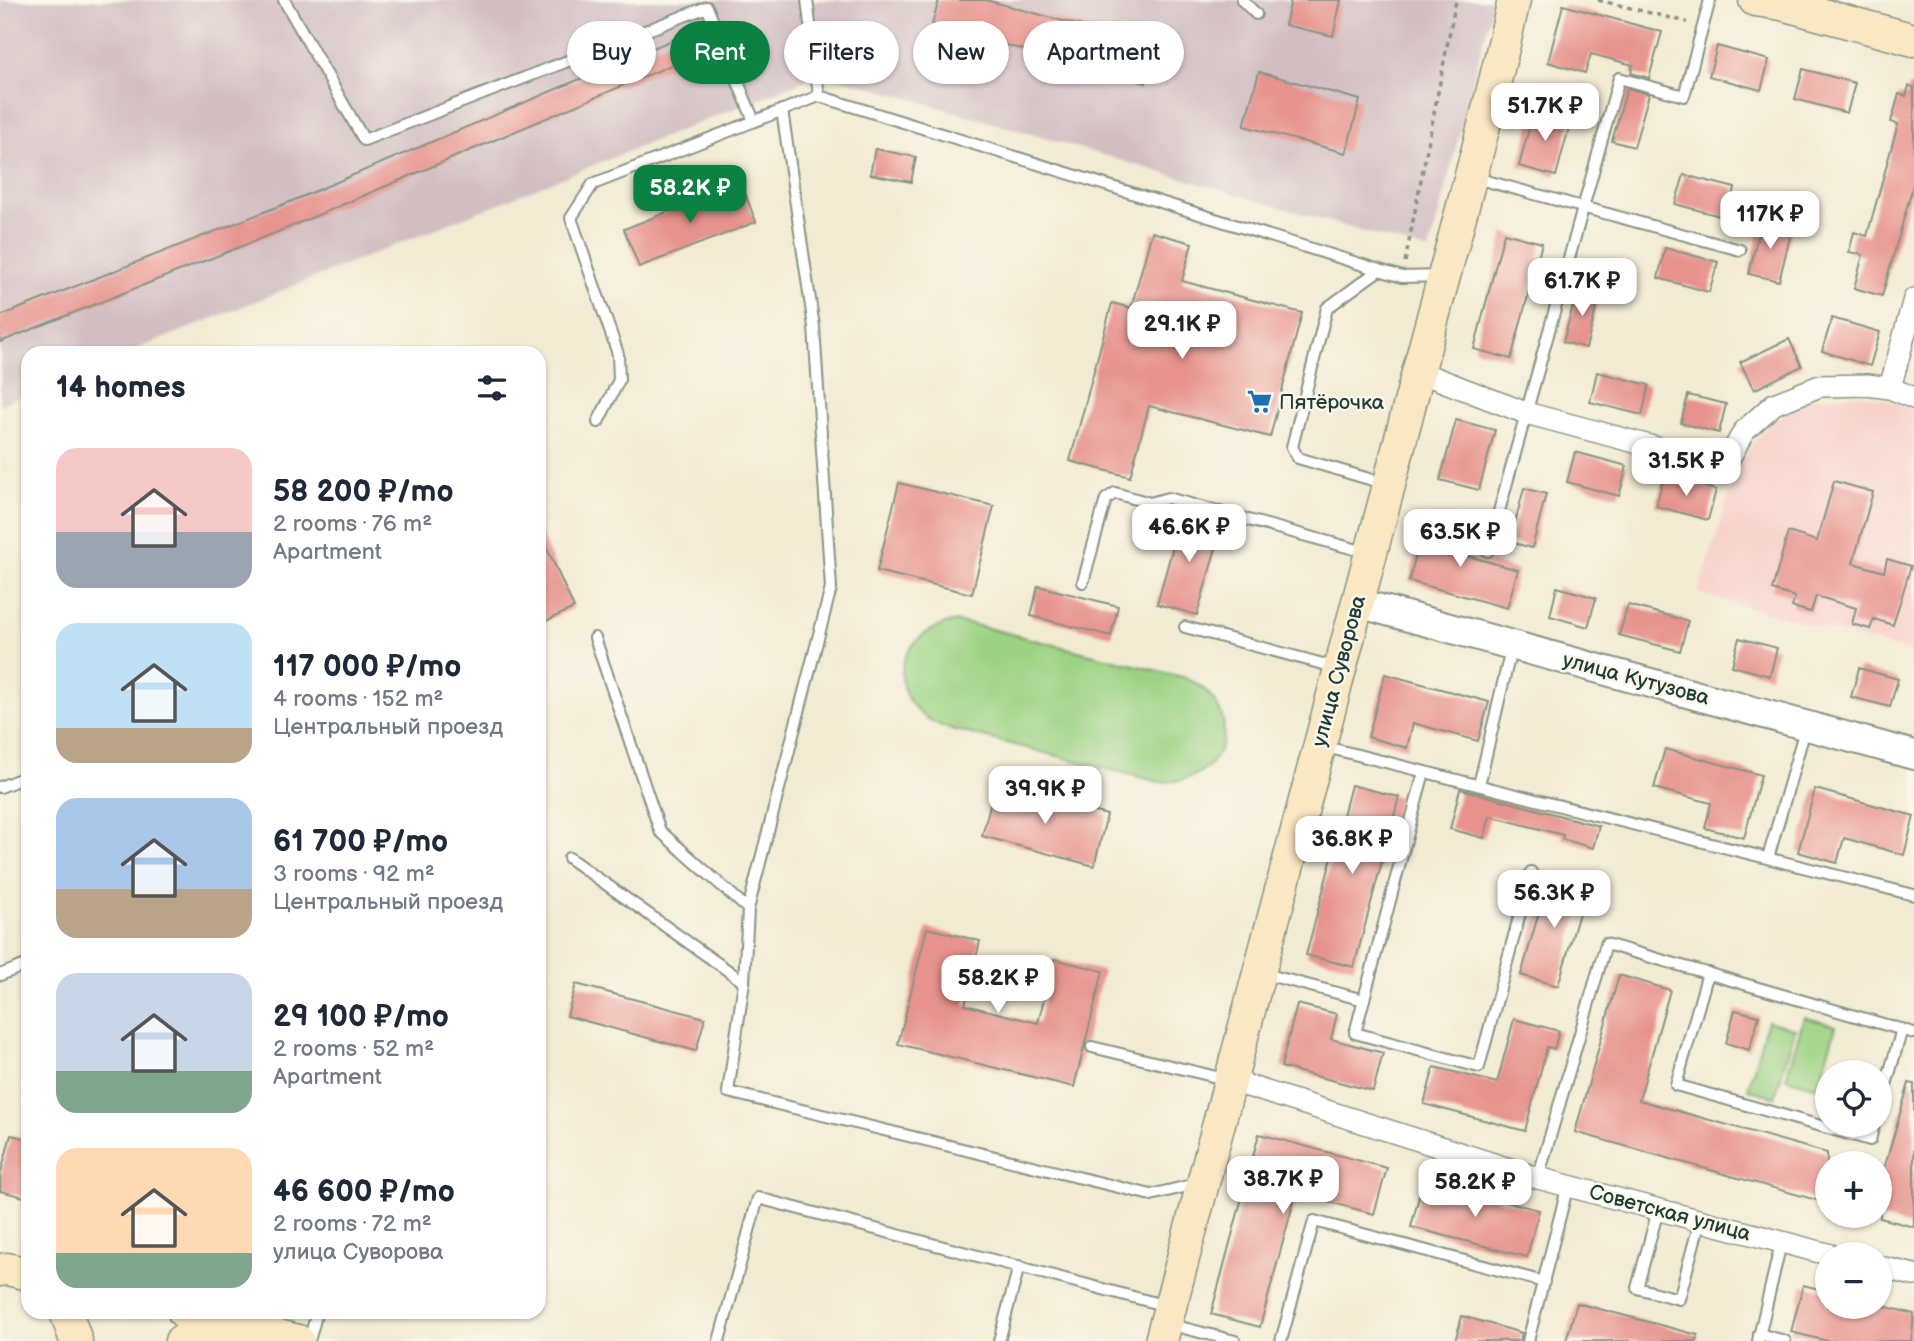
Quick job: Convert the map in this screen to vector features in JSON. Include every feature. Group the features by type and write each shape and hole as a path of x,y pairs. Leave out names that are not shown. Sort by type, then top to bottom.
{"main road":[{"name":"улица Суворова","path":"1165,1323 1389,485 1417,371 1471,177 1514,0"},
{"path":"1755,0 1782,4 1914,40"},
{"path":"68,1319 76,1341"},
{"path":"210,1319 298,1341"},
{"path":"181,1341 237,1326"}],"street":[{"path":"1890,388 1914,299"},
{"path":"1417,371 1526,413 1725,466 1744,431 1774,404 1820,386 1867,385 1890,388 1914,398"},
{"name":"улица Кутузова","path":"1357,603 1914,755"},
{"name":"Советская улица","path":"1228,1080 1538,1178 1815,1251"},
{"path":"1892,1270 1914,1275"}],"lane":[{"path":"284,0 364,140 707,7 754,121"},
{"path":"807,0 819,96"},
{"path":"1242,0 1256,14"},
{"path":"1488,551 1619,78 1684,96 1710,0"},
{"path":"598,422 619,380 618,354 571,218 593,184 819,96 1402,277 1443,276"},
{"path":"782,110 814,327 831,588 748,909 744,982 728,1092 1151,1195 1202,1182"},
{"path":"1471,177 1740,250"},
{"path":"1379,270 1327,308 1292,447 1298,458 1389,485"},
{"path":"1083,582 1106,499 1115,493 1150,503 1168,498 1370,553"},
{"path":"1185,626 1340,668"},
{"path":"595,638 660,831 748,909"},
{"path":"1479,785 1512,645"},
{"path":"1768,858 1806,726"},
{"path":"1319,745 1914,895"},
{"path":"1424,772 1355,1033 1479,1067 1531,872"},
{"path":"0,787 21,779"},
{"path":"569,858 744,982"},
{"path":"1538,1178 1606,944 1914,1032"},
{"path":"0,975 21,967"},
{"path":"1258,972 1364,1000"},
{"path":"1708,973 1676,1085 1815,1124"},
{"path":"1892,1064 1902,1029"},
{"path":"1092,1047 1228,1080"},
{"path":"1528,1341 1568,1185"},
{"path":"719,1341 758,1198 1019,1266 1165,1323 1236,1341"},
{"path":"1658,1210 1637,1287 1679,1299 1700,1221"},
{"path":"1281,1341 1314,1221 1544,1283"},
{"path":"1781,1243 1758,1338 1785,1341"},
{"path":"999,1341 1019,1266"},
{"path":"309,1341 315,1319"}],"path":[{"path":"1402,277 1456,0"},
{"path":"1598,0 1703,26"}],"shaded area":[{"path":"0,0 1494,0 1429,251 860,84 899,84 899,21 784,21 784,84 796,84 144,346 21,346 21,396 0,405"},
{"path":"1862,394 1908,406 1914,412 1914,653 1698,593 1740,460 1767,425 1811,398"}],"green space":[{"path":"952,622 971,624 1186,678 1206,691 1218,707 1224,725 1222,742 1215,758 1202,771 1183,780 1159,782 944,727 924,716 911,703 903,688 902,672 906,656 916,642 931,630"},
{"path":"1804,1017 1836,1026 1826,1060 1815,1060 1815,1086 1786,1078"},
{"path":"1767,1021 1795,1029 1775,1097 1748,1089"}],"building":[{"path":"939,0 986,0 1064,21 1023,21 1023,50 1009,46 1009,21 933,21"},
{"path":"1291,0 1341,0 1333,36 1285,25"},
{"path":"1563,5 1662,32 1649,78 1631,73 1633,65 1591,54 1585,73 1548,62"},
{"path":"670,41 670,66 656,72 656,47"},
{"path":"1717,46 1769,60 1761,90 1709,76"},
{"path":"1803,69 1855,83 1847,113 1795,99"},
{"path":"1259,72 1360,100 1346,153 1244,126"},
{"path":"568,84 627,84 285,229 0,342 0,316 292,201"},
{"path":"1909,86 1914,87 1914,182 1882,296 1854,288 1863,255 1849,252 1854,232 1867,236 1898,124 1891,122 1899,94 1906,96"},
{"path":"1627,88 1649,94 1634,147 1612,141"},
{"path":"1534,110 1571,120 1556,176 1519,166"},
{"path":"875,149 916,157 911,182 870,174"},
{"path":"1684,175 1735,188 1727,218 1675,204"},
{"path":"741,183 756,222 639,267 624,229"},
{"path":"1761,222 1792,229 1779,281 1749,274"},
{"path":"1152,232 1192,243 1182,281 1302,313 1270,437 1149,406 1130,477 1070,461 1112,303 1131,308"},
{"path":"1504,233 1542,243 1511,359 1474,349"},
{"path":"1665,248 1718,262 1709,292 1658,278"},
{"path":"1578,288 1600,294 1586,348 1563,342"},
{"path":"1832,318 1880,332 1870,366 1822,351"},
{"path":"1789,339 1802,366 1754,390 1740,362"},
{"path":"1597,372 1649,385 1642,415 1590,402"},
{"path":"1688,395 1726,404 1719,433 1681,423"},
{"path":"1456,420 1495,430 1479,490 1440,480"},
{"path":"1575,452 1627,466 1619,496 1567,482"},
{"path":"1664,476 1716,490 1708,520 1656,506"},
{"path":"1834,481 1873,492 1853,563 1884,572 1887,559 1911,566 1893,625 1874,619 1870,629 1852,624 1856,608 1816,596 1811,612 1792,607 1795,597 1772,590 1788,532 1817,541"},
{"path":"899,483 994,506 972,594 877,571"},
{"path":"1524,488 1546,494 1532,548 1510,542"},
{"path":"1183,510 1207,517 1204,526 1221,530 1197,615 1157,604"},
{"path":"1424,524 1462,534 1457,553 1518,570 1507,608 1409,581"},
{"path":"546,546 574,608 546,621"},
{"path":"1038,586 1118,606 1111,636 1031,616"},
{"path":"1557,587 1596,598 1588,627 1550,616"},
{"path":"1628,605 1688,621 1680,651 1619,635"},
{"path":"1739,638 1777,648 1770,676 1732,666"},
{"path":"1859,668 1898,679 1890,707 1851,697"},
{"path":"1385,674 1489,702 1478,741 1413,723 1407,748 1368,737"},
{"path":"1665,749 1761,775 1744,838 1705,828 1711,803 1654,788"},
{"path":"1351,785 1399,797 1354,967 1306,955"},
{"path":"995,786 1107,815 1094,866 982,836"},
{"path":"1460,789 1599,826 1593,848 1562,839 1563,835 1490,816 1484,838 1450,829"},
{"path":"1815,789 1914,816 1904,855 1844,838 1837,863 1798,852"},
{"path":"1550,874 1587,885 1558,986 1521,975"},
{"path":"927,928 980,941 965,1005 1038,1023 1054,959 1103,971 1074,1087 898,1044"},
{"path":"1619,975 1670,990 1639,1100 1820,1151 1815,1151 1815,1200 1575,1132"},
{"path":"576,984 705,1018 696,1051 567,1016"},
{"path":"1297,1004 1337,1014 1331,1039 1383,1053 1373,1091 1281,1067"},
{"path":"1735,1010 1759,1016 1749,1050 1726,1043"},
{"path":"1514,1019 1559,1031 1554,1049 1547,1047 1525,1131 1424,1104 1434,1067 1497,1083"},
{"path":"1909,1083 1914,1084 1914,1227 1892,1221 1892,1151 1889,1151"},
{"path":"1259,1134 1387,1168 1374,1214 1296,1193 1260,1327 1211,1314"},
{"path":"11,1135 21,1137 21,1196 0,1191 0,1176"},
{"path":"1423,1181 1539,1210 1527,1257 1411,1227"},
{"path":"1803,1285 1815,1288 1815,1319 1892,1319 1892,1308 1914,1314 1911,1341 1827,1341 1791,1332"},
{"path":"1577,1303 1698,1335 1697,1341 1566,1341"},
{"path":"1462,1316 1522,1333 1520,1341 1455,1341"}],"place":[{"name":"Пятёрочка","path":"1259,402"}]}
